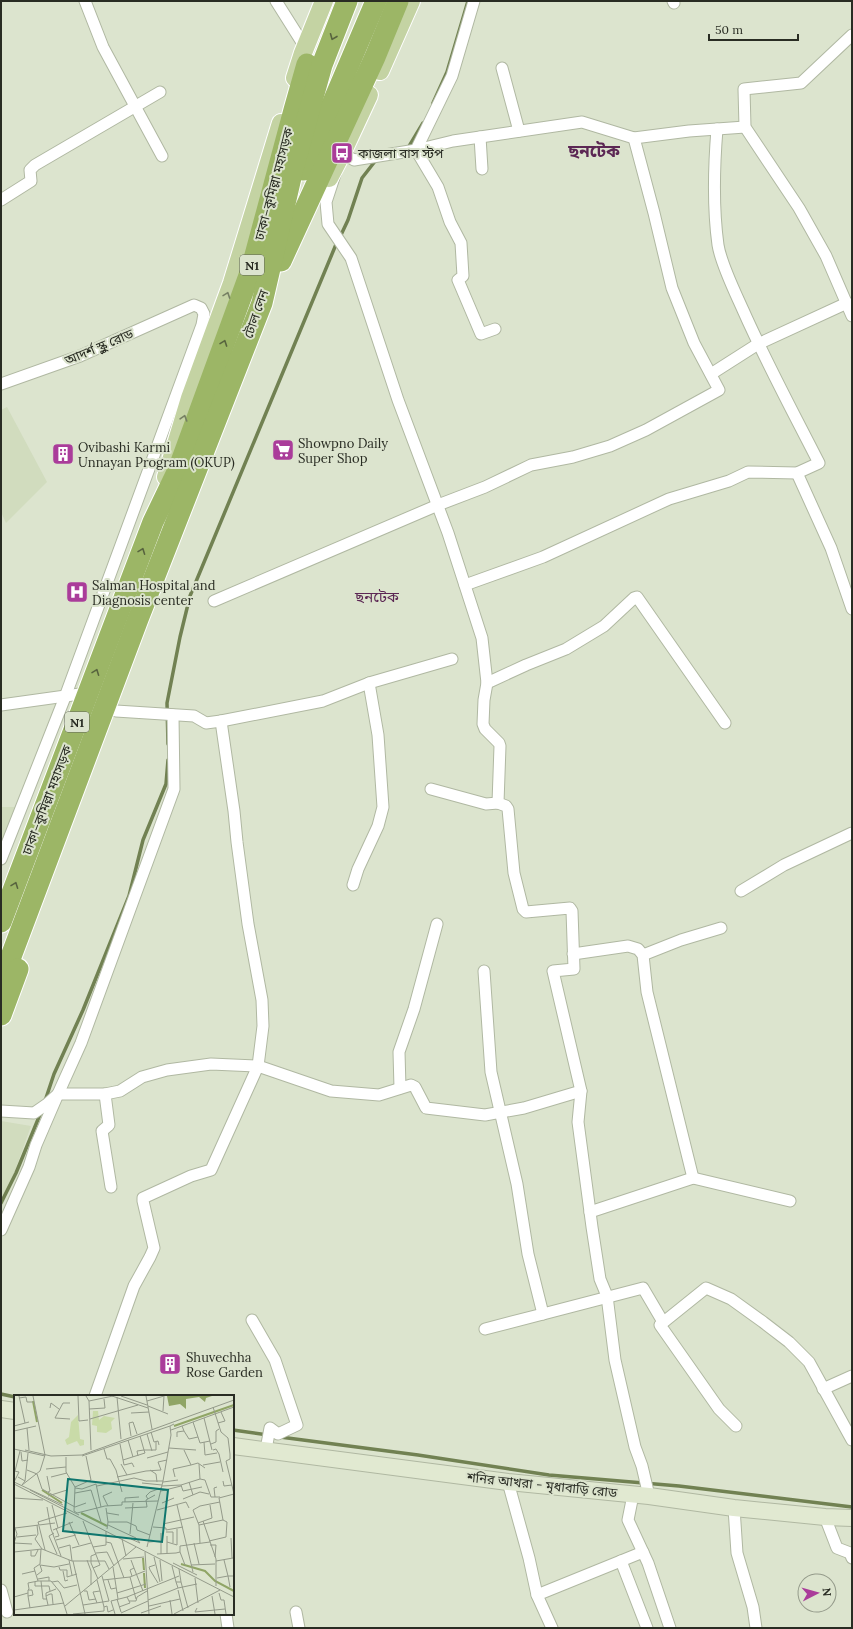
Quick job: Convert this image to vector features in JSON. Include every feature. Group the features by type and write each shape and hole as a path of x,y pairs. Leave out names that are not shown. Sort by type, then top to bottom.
{"highway":[{"name":"ঢাকা–কুমিল্লা মহাসড়ক","path":"1,922 153,522 178,470 251,270 310,54 333,1"},
{"name":"টোল লেন","path":"138,618 258,312 287,195 322,65 347,1"},
{"path":"287,195 366,1"},
{"path":"280,226 376,1"},
{"path":"272,259 387,1"},
{"name":"N1","path":"258,312 375,57 398,1"},
{"path":"1,1015 239,386 258,312"},
{"name":"ঢাকা–কুমিল্লা মহাসড়ক","path":"1,983 138,618"}],"main road":[{"name":"ঢাকা–কুমিল্লা মহাসড়ক","path":"153,522 186,412 232,283 305,47 324,1"},
{"name":"N1","path":"258,312 342,153 411,1"},
{"path":"1,1409 14,1411"},
{"name":"শনির আখরা - মৃধাবাড়ি রোড","path":"234,1446 265,1447 508,1482 649,1496 734,1508 824,1517 852,1518"}],"street":[{"path":"84,1 103,47 162,156"},
{"path":"276,1 305,47"},
{"path":"416,150 452,76 474,1"},
{"path":"852,35 801,84 744,89 745,127 799,208 826,256 852,316"},
{"path":"502,68 519,131"},
{"path":"1,200 31,181 30,170 35,165 160,92"},
{"path":"498,803 500,746 499,743 485,729 483,724 484,700 487,683 482,638 438,505 398,400 351,258 328,224 326,202 342,153 354,160 416,150 453,141 582,122 634,138 689,131 745,127"},
{"path":"465,585 543,557 669,499 729,481 748,472 797,473 819,463 758,344 733,289 719,246 716,206 717,129"},
{"path":"480,137 482,169"},
{"path":"214,601 438,505 485,487 532,465 573,458 610,446 646,430 719,390 694,343 672,288 634,138"},
{"path":"416,150 438,187 450,222 460,243 463,276 458,280 481,334 495,329"},
{"path":"711,374 758,344 846,303"},
{"name":"আদর্শ স্কুল রোড","path":"1,384 80,356 194,305 201,308 204,314 202,325 65,697"},
{"path":"797,473 831,548 852,610"},
{"path":"487,683 566,649 604,626 637,597 725,723"},
{"path":"116,711 194,716 206,723 221,721 323,701 369,683 452,659"},
{"path":"352,886 358,869 378,826 383,807 378,735 369,683"},
{"path":"1,705 87,694"},
{"path":"1,859 65,697"},
{"path":"1,1230 29,1167 36,1145 81,1043 174,789 169,715"},
{"path":"96,1395 134,1286 154,1248 142,1201 143,1198 191,1176 211,1170 258,1066 263,1026 262,1000 236,842 234,811 221,721"},
{"path":"431,789 486,804 498,803 506,806 508,809 514,873 523,909 526,912 570,908 572,911 574,969 553,971 580,1091 578,1122 600,1280 607,1296 615,1360 635,1447 642,1466 649,1496"},
{"path":"741,891 784,865 852,834"},
{"path":"9,839 30,846"},
{"path":"400,1088 399,1052 414,1009 437,924"},
{"path":"643,955 681,940 721,928"},
{"path":"573,954 628,946 638,949 643,955 647,992 693,1178"},
{"path":"484,971 491,1072 517,1184 528,1254 543,1314"},
{"path":"1,1111 34,1113 58,1094 105,1094 120,1091 142,1077 167,1070 210,1064 258,1066 331,1091 379,1095 411,1085 415,1087 426,1108 431,1110 485,1115 524,1108 580,1091"},
{"path":"105,1094 109,1125 102,1131 111,1187"},
{"path":"590,1212 693,1178 790,1201"},
{"path":"485,1329 607,1296 643,1288 663,1322"},
{"path":"736,1426 719,1409 660,1325 706,1288 731,1299 789,1342 809,1362 852,1440"},
{"path":"252,1320 275,1360 297,1425 278,1434 270,1428 265,1447"},
{"path":"823,1389 852,1376"},
{"path":"508,1482 529,1558 537,1595 552,1628"},
{"path":"633,1495 628,1520 643,1552 670,1628"},
{"path":"734,1508 737,1554 753,1607 756,1628"},
{"path":"824,1517 837,1548 850,1553 852,1558"},
{"path":"537,1595 643,1552"},
{"path":"621,1561 647,1628"},
{"path":"1,1590 8,1612"},
{"path":"296,1612 299,1628"},
{"path":"226,1615 228,1628"}],"shaded area":[{"path":"7,407 47,482 6,523 1,512 1,410"},
{"path":"1,807 17,807 1,853"},
{"path":"1,1121 31,1126 1,1210"}],"waterway":[{"path":"433,103 447,72 468,1"},
{"path":"408,148 423,123"},
{"path":"340,237 348,220 362,178 376,160"},
{"path":"168,744 167,703 190,596 337,242"},
{"path":"45,1101 54,1074 83,1010 129,896 143,840 166,784 168,760"},
{"path":"1,1203 16,1173 41,1112"},
{"path":"1,1394 14,1397"},
{"path":"234,1430 268,1435"},
{"path":"280,1437 418,1455 549,1475 679,1486 852,1507"}],"place":[{"name":"কাজলা বাস স্টপ","path":"342,153"},
{"name":"Showpno Daily Super Shop","path":"283,450"},
{"name":"Ovibashi Karmi Unnayan Program (OKUP)","path":"63,454"},
{"name":"Salman Hospital and Diagnosis center","path":"77,592"},
{"name":"Shuvechha Rose Garden","path":"170,1364"}],"district":[{"name":"ছনটেক","path":"594,151"},
{"name":"ছনটেক","path":"377,596"}]}
